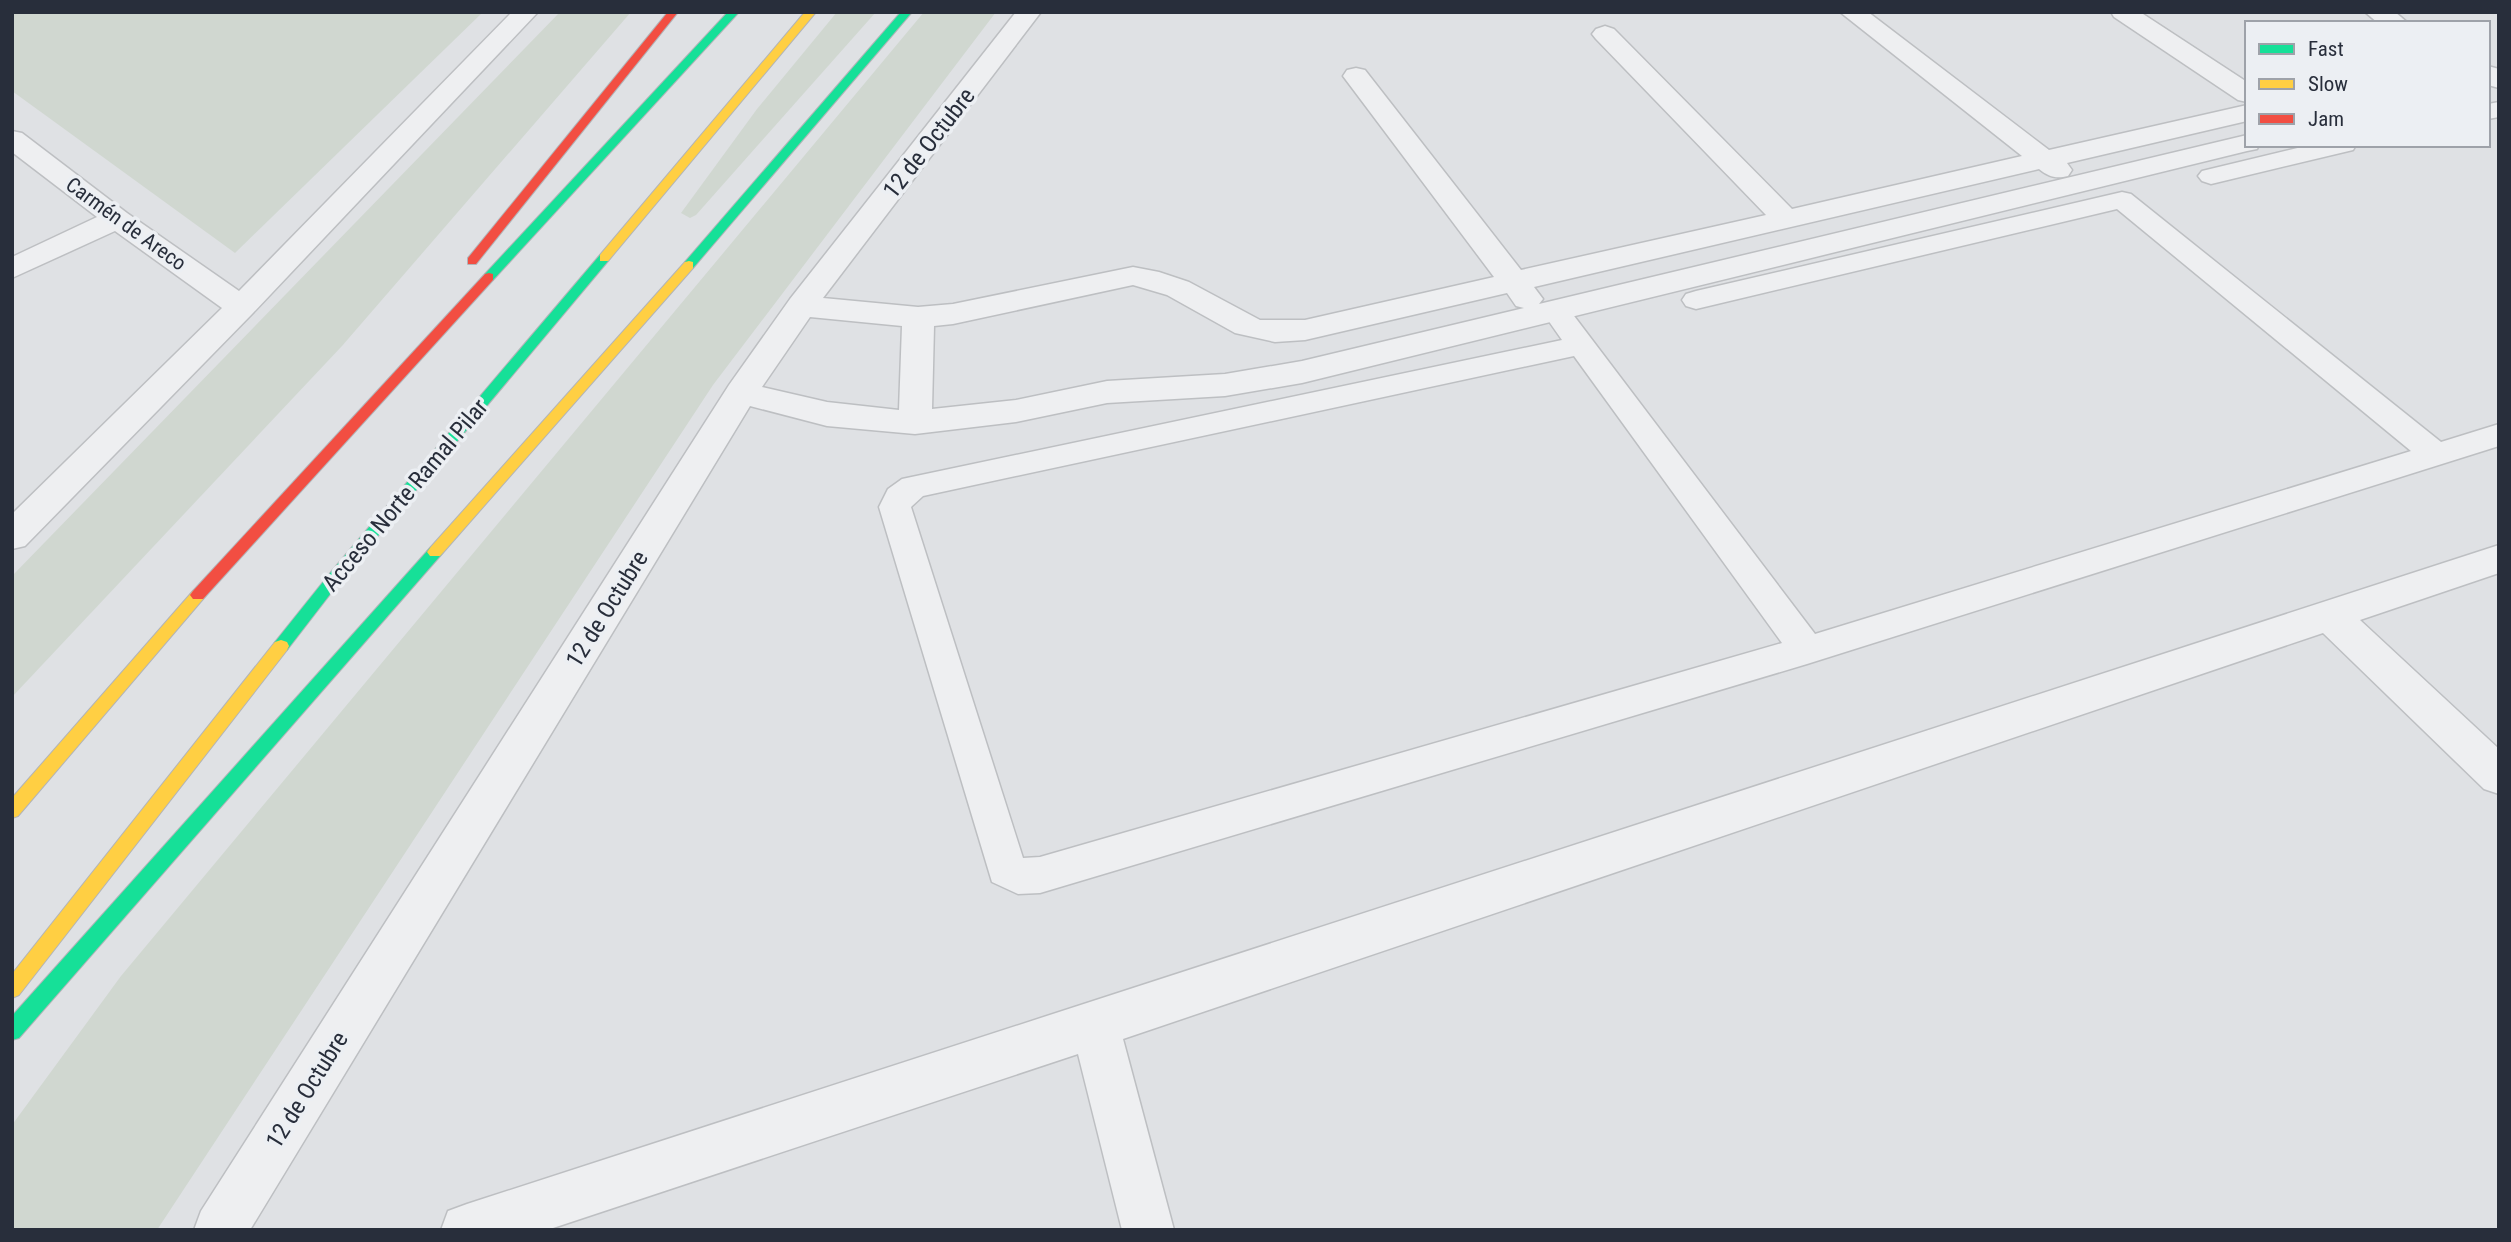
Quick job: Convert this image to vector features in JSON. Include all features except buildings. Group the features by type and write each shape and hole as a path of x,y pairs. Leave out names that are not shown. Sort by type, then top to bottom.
{"highway":[{"path":"464,272 673,12"},
{"path":"12,811 254,531 734,12"},
{"name":"Acceso Norte Ramal Pilar","path":"12,989 337,576 811,12"},
{"path":"12,1031 695,257 907,12"},
{"path":"254,531 411,336"}],"street":[{"path":"12,536 241,307 526,12"},
{"name":"12 de Octubre","path":"220,1230 741,393 800,306 1029,12"},
{"path":"1852,12 2076,184"},
{"path":"2123,12 2245,93"},
{"path":"2377,12 2393,21"},
{"path":"1605,34 1785,218"},
{"path":"1356,76 1513,281 1547,312"},
{"path":"800,306 918,317 953,314 1133,276 1163,281 1248,327 1274,332 1305,330 2245,113"},
{"name":"Carmén de Areco","path":"12,139 117,219 241,307"},
{"path":"741,393 827,414 915,422 1016,411 1107,392 1225,385 1289,374 2245,143"},
{"path":"12,270 117,219"},
{"path":"915,422 918,317"},
{"path":"467,1230 1095,1025 2499,559"},
{"path":"2328,614 2499,776"},
{"path":"1095,1025 1148,1230"}],"lane":[{"path":"2211,176 2335,147"},
{"path":"1696,300 2122,200 2436,454"},
{"path":"1547,312 1581,345 1807,650"},
{"path":"1581,345 913,487 899,497 895,507 1006,869 1013,875 1027,878 1040,875 1807,650 2499,435"}],"shaded area":[{"path":"12,12 483,12 235,253 12,91"},
{"path":"560,12 631,12 342,346 12,697 12,576"},
{"path":"837,12 876,12 696,215 690,218 681,213 757,109"},
{"path":"924,12 996,12 713,385 157,1230 12,1230 12,1125 121,976"}],"traffic: fast":[{"path":"489,277 734,12"},
{"path":"689,265 907,12"},
{"path":"281,646 336,576 604,258"},
{"path":"12,1031 435,552"}],"traffic: slow":[{"path":"604,258 811,12"},
{"path":"435,552 689,265"},
{"path":"12,811 198,595"},
{"path":"12,989 281,646"}],"traffic: jam":[{"path":"472,261 673,12"},
{"path":"198,595 489,277"}]}
